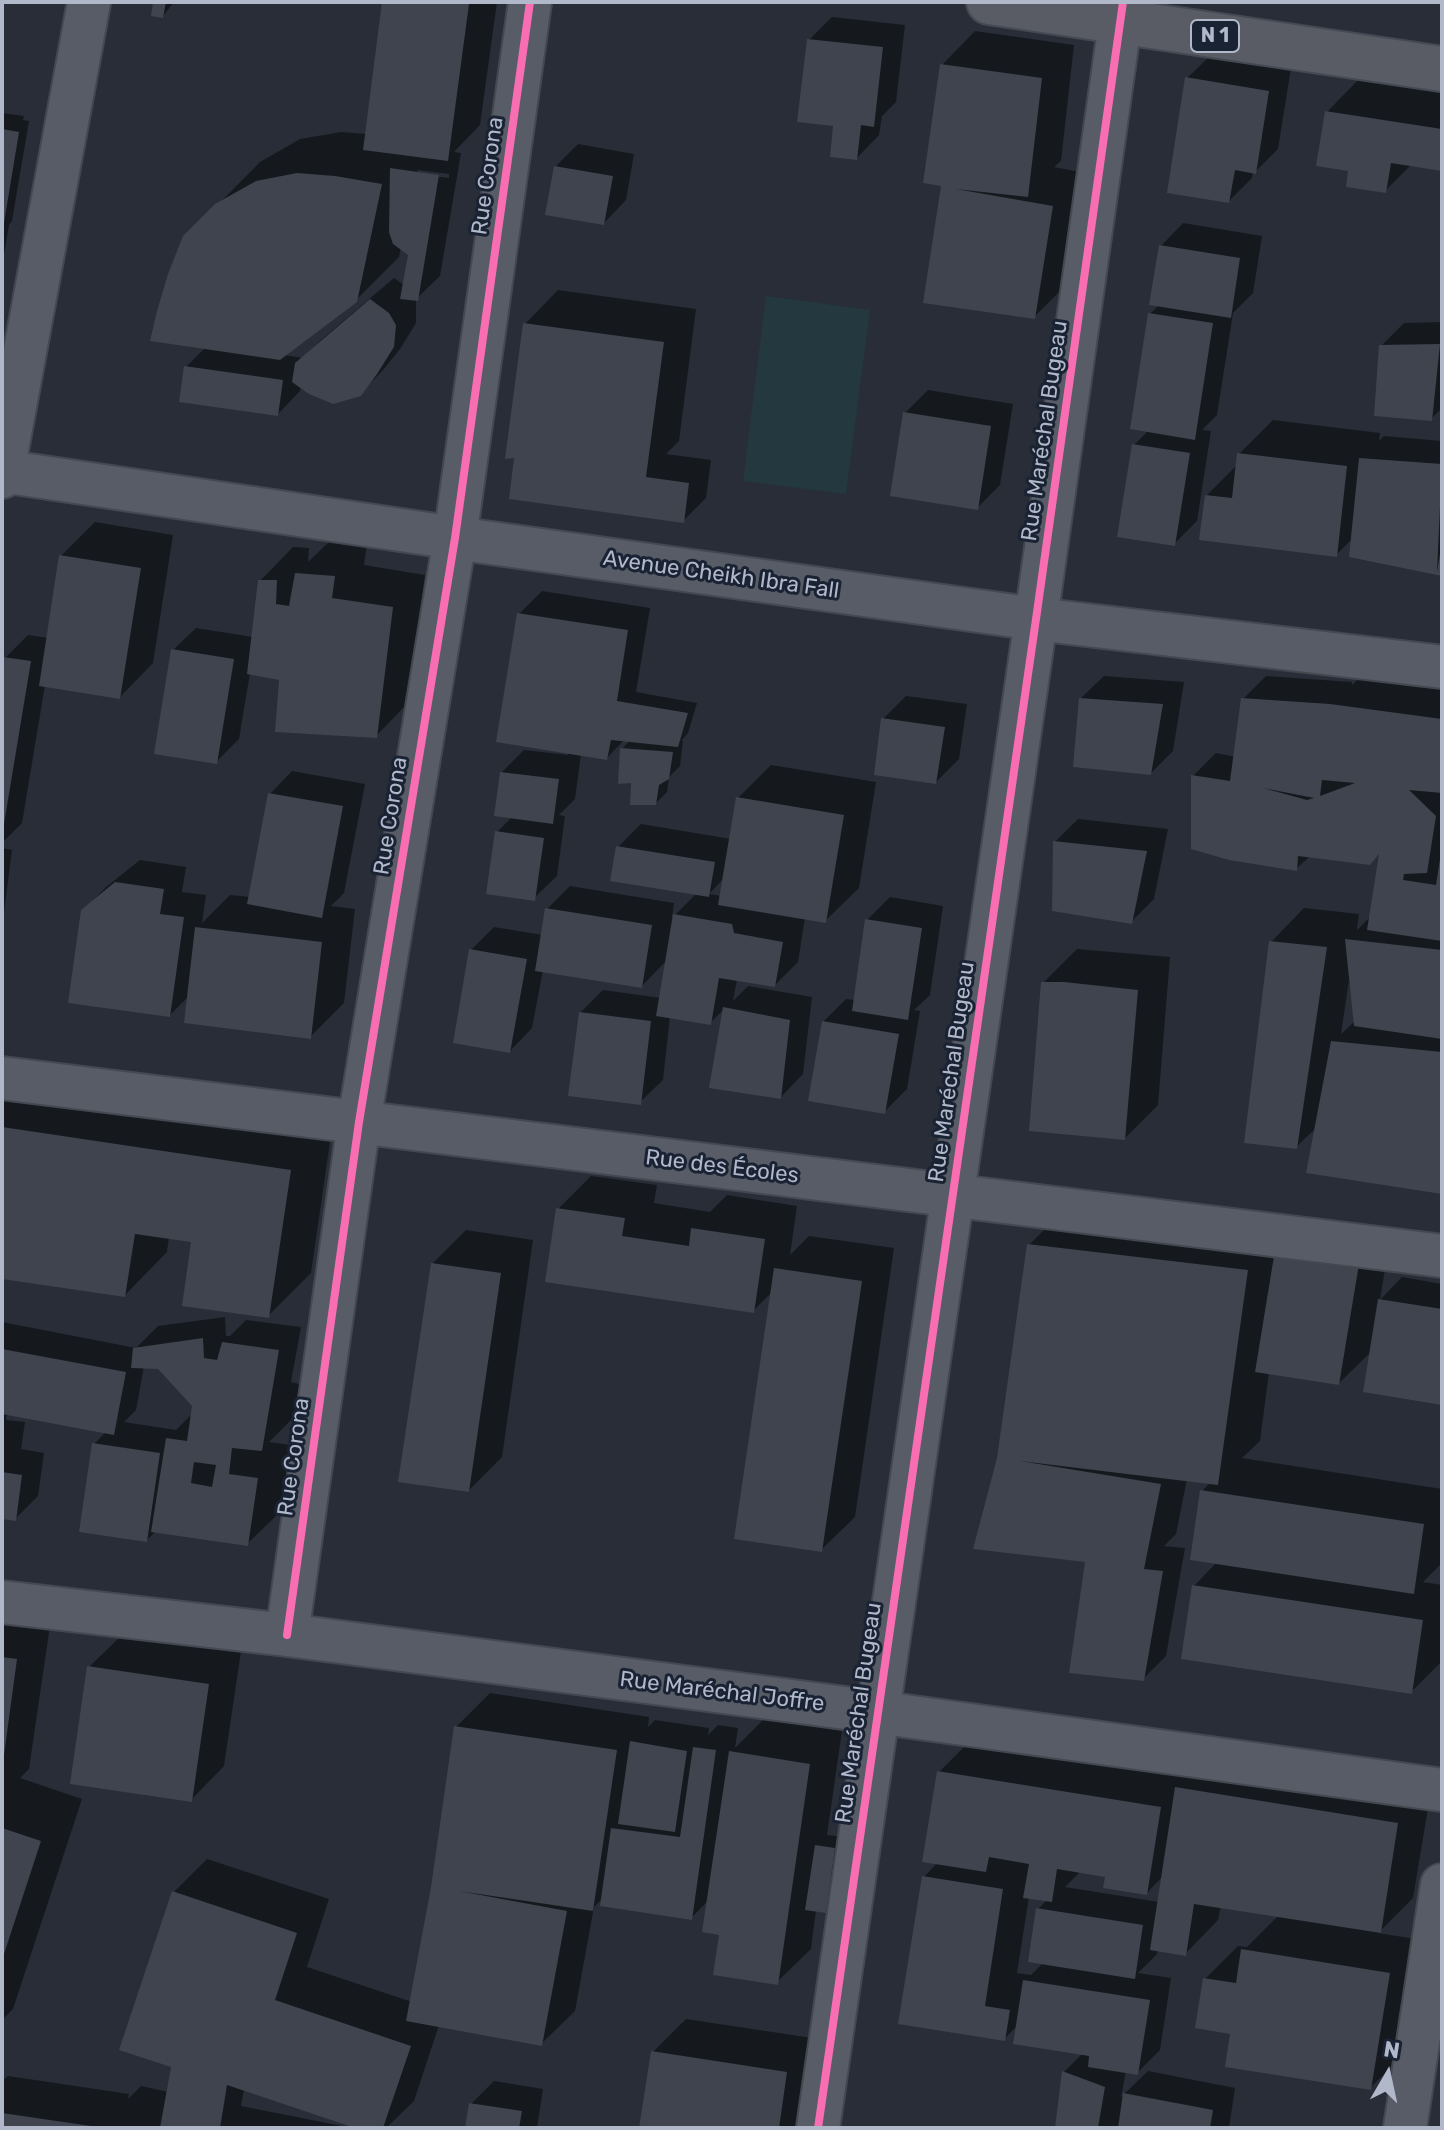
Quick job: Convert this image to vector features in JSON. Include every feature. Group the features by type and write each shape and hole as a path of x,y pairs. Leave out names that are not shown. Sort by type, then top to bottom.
{"highway":[{"name":"N 1","path":"989,2 1122,12 1442,69"}],"street":[{"path":"2,477 89,2"},
{"name":"Rue Corona","path":"287,1635 359,1122 455,538 530,2"},
{"name":"Rue Maréchal Bugeau","path":"818,2128 1122,12"},
{"name":"Avenue Cheikh Ibra Fall","path":"2,471 1036,619 1442,667"},
{"name":"Rue des Écoles","path":"2,1078 1442,1256"},
{"name":"Rue Maréchal Joffre","path":"2,1602 287,1635 1442,1790"},
{"path":"1405,2128 1442,1885"}],"shaded area":[{"path":"766,296 870,310 846,494 743,481"}],"building":[{"path":"153,2 166,2 163,18 151,16"},
{"path":"382,2 469,4 448,161 363,150"},
{"path":"807,39 883,47 874,127 861,125 857,160 830,157 833,126 797,122"},
{"path":"940,64 1042,78 1028,197 956,189 1053,206 1035,319 923,303 941,186 923,183"},
{"path":"1185,77 1269,91 1256,174 1235,170 1229,203 1167,193"},
{"path":"1325,111 1442,129 1442,171 1391,163 1386,193 1346,187 1348,171 1316,166"},
{"path":"2,129 19,132 4,223 2,223"},
{"path":"554,166 613,176 604,225 545,215"},
{"path":"390,168 439,175 418,301 400,299 408,255 393,244 389,232"},
{"path":"297,173 382,184 357,302 280,360 150,341 168,274 183,236 215,204 256,181"},
{"path":"1159,245 1240,258 1231,318 1149,305"},
{"path":"370,299 389,313 396,325 394,347 361,396 333,404 309,394 292,382 295,363"},
{"path":"1148,313 1213,323 1195,440 1130,429"},
{"path":"523,323 664,342 646,477 689,483 684,523 509,499 514,458 505,459"},
{"path":"1440,344 1432,421 1374,416 1379,345"},
{"path":"184,366 283,380 278,416 179,402"},
{"path":"903,412 991,426 978,510 890,496"},
{"path":"1132,444 1190,453 1175,546 1117,537"},
{"path":"1237,453 1347,466 1337,557 1199,540 1205,495 1232,498"},
{"path":"1359,458 1442,464 1437,572 1442,554 1442,576 1349,557"},
{"path":"59,555 141,568 120,699 39,686"},
{"path":"295,573 335,576 332,598 393,607 377,738 275,732 279,680 247,674 258,580 277,580 276,604 289,606"},
{"path":"517,613 628,630 617,701 688,713 678,747 611,740 607,760 496,742"},
{"path":"171,649 234,659 217,764 154,754"},
{"path":"3,657 31,661 2,824"},
{"path":"1079,698 1163,704 1151,775 1073,767"},
{"path":"1241,698 1330,704 1442,719 1442,793 1409,790 1436,816 1427,873 1404,874 1403,880 1436,885 1442,859 1442,941 1367,930 1379,854 1370,865 1298,856 1297,871 1229,860 1191,849 1191,775 1230,781","holes":["1322,780 1355,783 1320,796","1263,788 1314,798 1307,800"]},
{"path":"881,718 945,727 936,784 874,775"},
{"path":"620,748 673,752 669,779 659,785 656,805 630,805 631,783 618,784"},
{"path":"500,772 559,779 553,824 494,816"},
{"path":"268,793 343,806 322,918 247,904"},
{"path":"736,797 844,815 826,923 718,905"},
{"path":"495,831 544,838 535,901 486,894"},
{"path":"1053,841 1147,851 1132,924 1052,911"},
{"path":"616,846 715,862 709,897 610,881"},
{"path":"115,882 164,889 160,914 184,917 170,1017 68,1003 81,910"},
{"path":"545,908 652,925 642,988 535,971"},
{"path":"673,914 732,924 734,933 783,942 775,987 719,978 711,1025 656,1016"},
{"path":"865,919 922,928 908,1020 852,1011"},
{"path":"195,927 322,942 311,1039 184,1023"},
{"path":"1345,939 1442,950 1442,1039 1354,1026"},
{"path":"1269,941 1327,947 1297,1149 1244,1143"},
{"path":"469,949 527,959 510,1053 453,1043"},
{"path":"1041,982 1138,990 1125,1140 1029,1131"},
{"path":"723,1007 790,1020 781,1099 709,1088"},
{"path":"579,1012 651,1021 641,1105 568,1096"},
{"path":"822,1021 899,1034 885,1114 808,1101"},
{"path":"1331,1041 1442,1052 1442,1194 1306,1173"},
{"path":"2,1127 291,1170 269,1318 182,1306 191,1242 135,1234 125,1297 2,1279"},
{"path":"556,1208 625,1218 622,1236 689,1246 691,1228 765,1239 754,1313 545,1282"},
{"path":"1027,1244 1248,1270 1218,1485 1020,1461 1161,1484 1144,1569 1163,1571 1144,1681 1069,1673 1085,1562 973,1549 997,1458"},
{"path":"1275,1250 1359,1264 1339,1385 1255,1372"},
{"path":"431,1263 501,1273 469,1492 398,1482"},
{"path":"774,1268 862,1281 822,1552 734,1539"},
{"path":"1378,1299 1442,1309 1442,1405 1363,1392"},
{"path":"203,1338 204,1358 217,1360 222,1342 279,1350 262,1451 232,1448 229,1474 258,1478 248,1546 151,1532 166,1438 187,1441 192,1406 158,1369 131,1368 133,1348","holes":["194,1462 216,1465 212,1487 191,1483"]},
{"path":"2,1349 126,1372 114,1435 2,1414"},
{"path":"92,1443 160,1453 147,1542 79,1532"},
{"path":"2,1472 22,1475 16,1521 2,1519"},
{"path":"1200,1490 1424,1524 1414,1594 1190,1560"},
{"path":"1192,1585 1423,1620 1412,1694 1181,1659"},
{"path":"2,1657 17,1659 4,1755 2,1754"},
{"path":"87,1666 209,1684 192,1802 70,1784"},
{"path":"454,1726 617,1750 593,1911 459,1891 567,1911 542,2046 406,2021 431,1887"},
{"path":"630,1741 687,1751 675,1832 618,1824"},
{"path":"693,1747 716,1750 692,1920 600,1906 611,1828 680,1837"},
{"path":"729,1751 810,1764 778,1985 713,1975 719,1935 702,1932"},
{"path":"937,1771 1161,1807 1147,1895 1103,1888 1105,1877 1057,1869 1052,1902 1023,1898 1029,1864 989,1857 986,1872 922,1862"},
{"path":"1175,1787 1398,1823 1381,1933 1194,1904 1186,1956 1150,1950"},
{"path":"2,1828 41,1841 3,1957 2,1957"},
{"path":"815,1845 835,1848 826,1913 805,1910"},
{"path":"922,1876 1003,1889 985,2006 1010,2010 1005,2041 898,2024"},
{"path":"172,1891 297,1933 275,2000 411,2046 383,2128 355,2128 227,2085 220,2128 160,2128 171,2067 119,2050"},
{"path":"1036,1908 1143,1925 1135,1979 1028,1962"},
{"path":"1241,1949 1390,1973 1371,2090 1225,2067 1230,2034 1195,2028 1203,1978 1236,1983"},
{"path":"1023,1980 1150,2000 1138,2075 1088,2067 1089,2056 1013,2044"},
{"path":"651,2051 787,2072 779,2128 639,2128"},
{"path":"1062,2071 1105,2087 1098,2128 1055,2128"},
{"path":"1123,2093 1213,2110 1210,2128 1118,2128"},
{"path":"469,2103 522,2111 519,2128 465,2128"},
{"path":"2,2113 91,2126 91,2128 2,2128"}],"cycle path":[{"path":"287,1635 359,1122 455,538 530,2"},
{"path":"818,2128 1123,2"}]}
